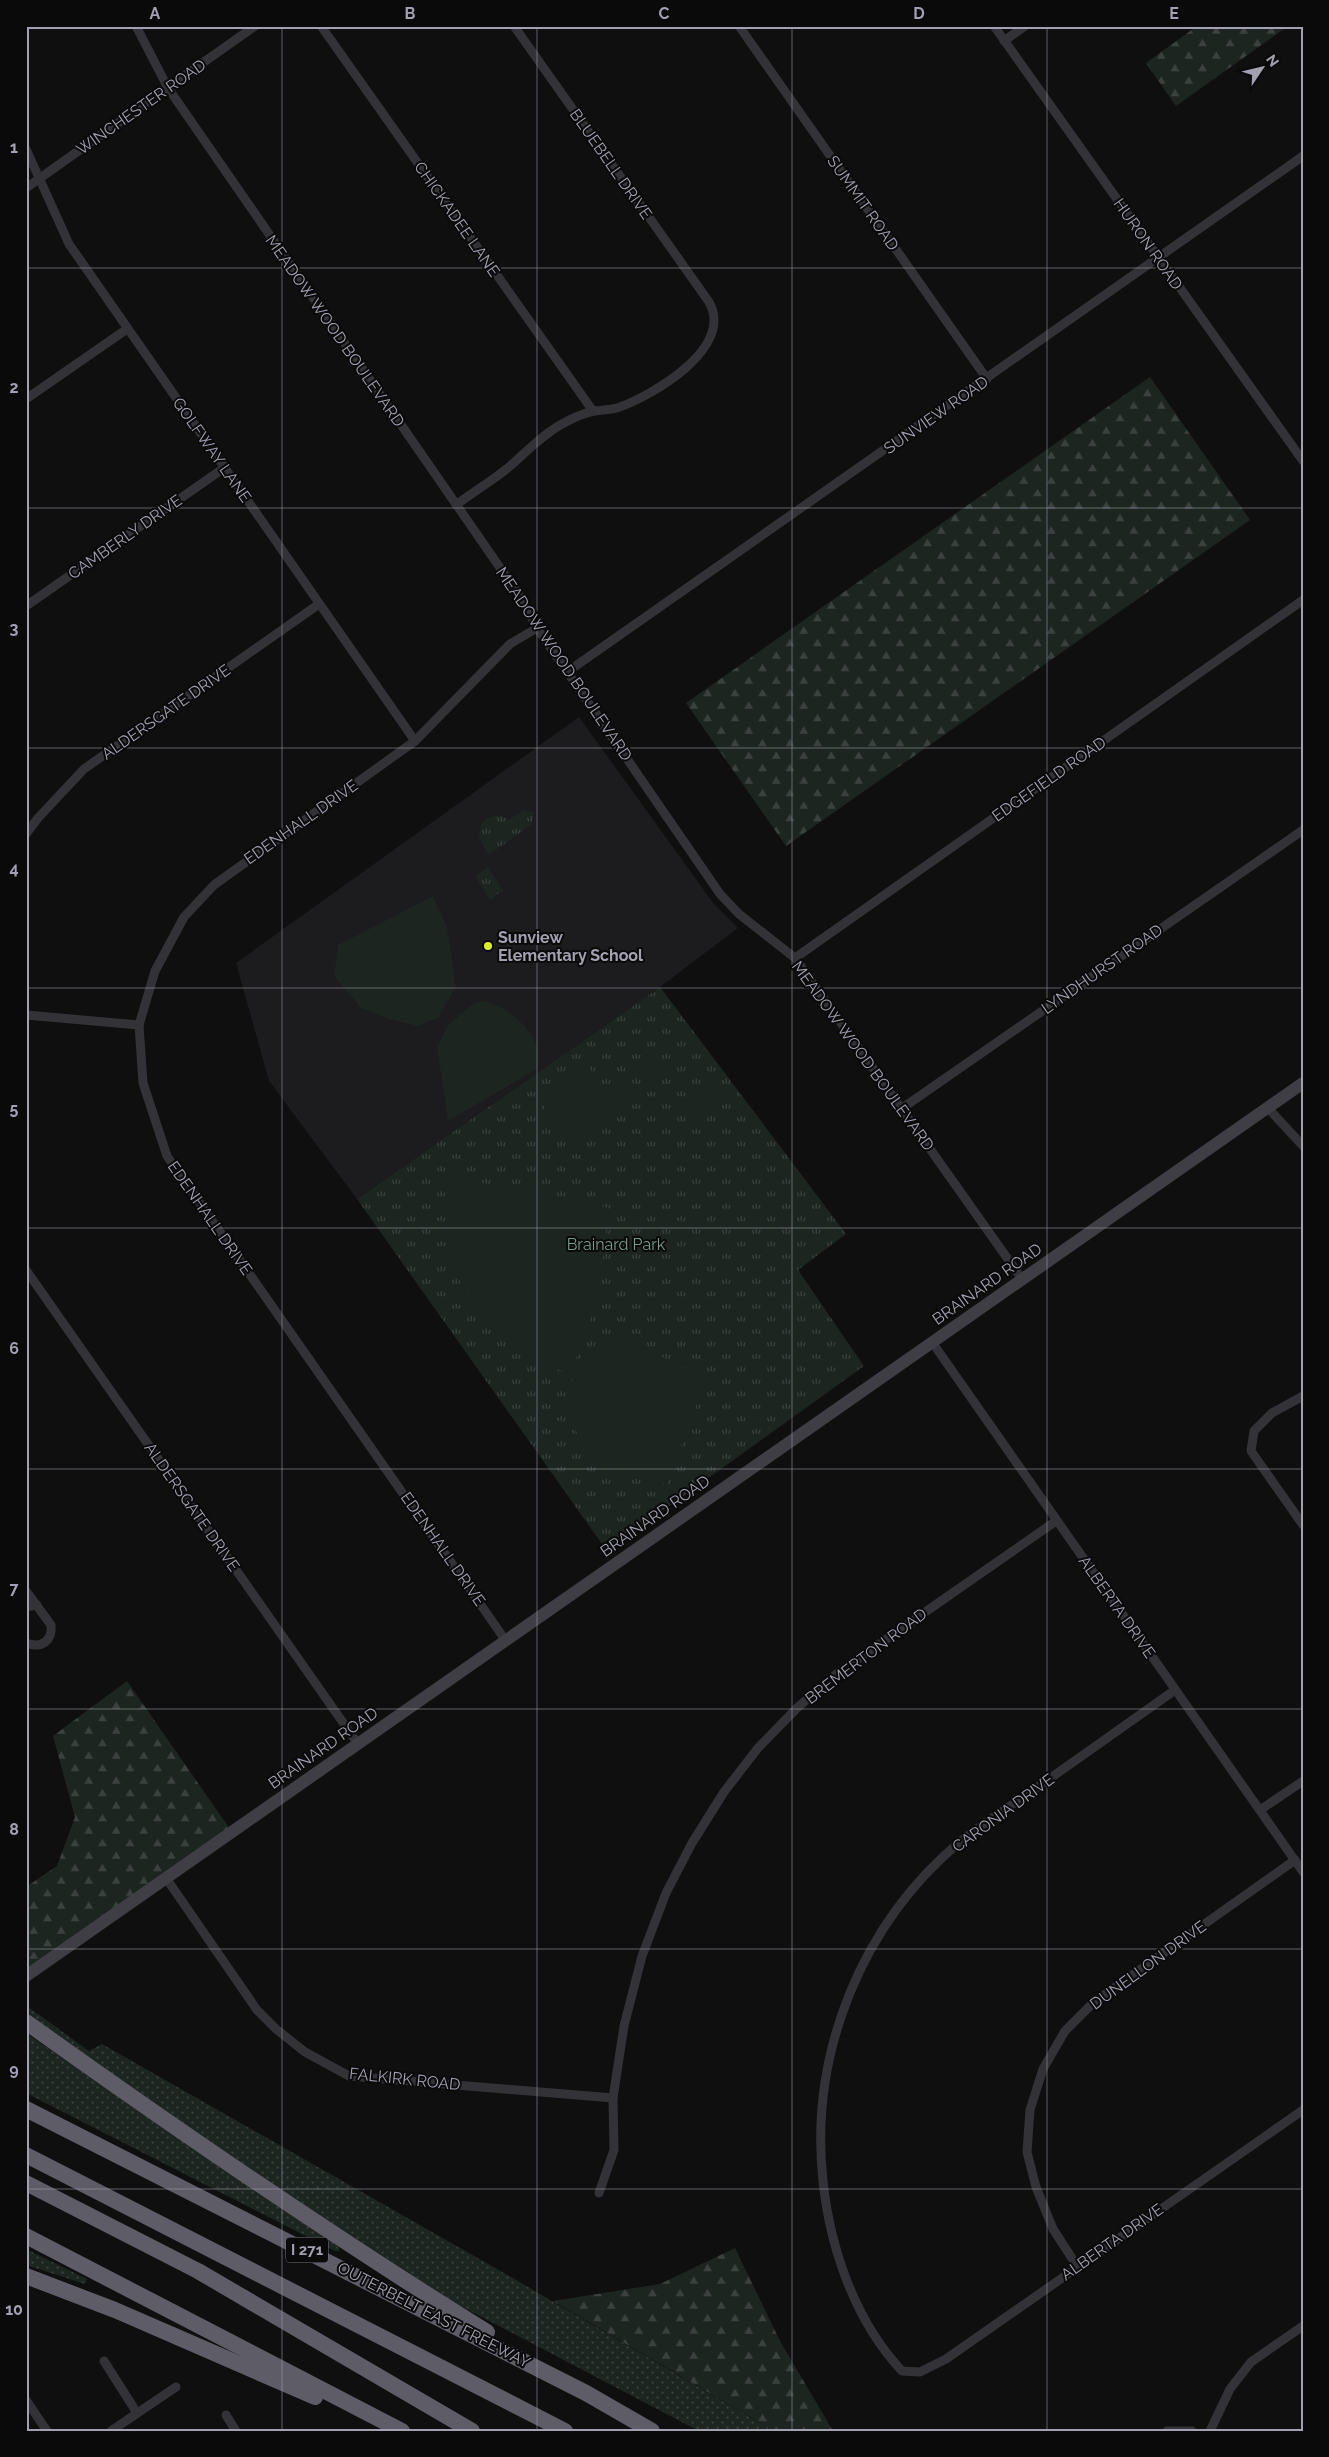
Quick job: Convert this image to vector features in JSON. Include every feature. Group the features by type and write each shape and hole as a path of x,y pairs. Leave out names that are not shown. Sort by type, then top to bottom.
{"highway":[{"path":"26,2022 197,2143 369,2259 586,2394"},
{"name":"OUTERBELT EAST FREEWAY","path":"26,2109 78,2133 586,2394 652,2431"},
{"path":"26,2155 565,2431"},
{"path":"26,2183 198,2271 473,2431"},
{"path":"26,2236 402,2431"},
{"path":"26,2276 115,2310 393,2431"}],"main road":[{"name":"BRAINARD ROAD","path":"26,1976 1303,1083"}],"street":[{"name":"MEADOW WOOD BOULEVARD","path":"136,26 168,88 521,598 537,628 720,894 739,914 795,958 1022,1279"},
{"name":"WINCHESTER ROAD","path":"26,188 255,26"},
{"name":"CHICKADEE LANE","path":"321,26 592,411"},
{"name":"BLUEBELL DRIVE","path":"514,26 709,302 715,320 713,332 707,344 686,368 644,396 616,408 592,411"},
{"name":"SUMMIT ROAD","path":"739,26 987,379"},
{"name":"HURON ROAD","path":"994,26 1303,461"},
{"path":"1004,41 1025,26"},
{"name":"GOLFWAY LANE","path":"26,149 69,244 415,741"},
{"name":"SUNVIEW ROAD","path":"567,672 1303,156"},
{"path":"26,399 127,329"},
{"path":"456,505 508,467 529,447 562,424 592,411"},
{"name":"CAMBERLY DRIVE","path":"26,606 224,468"},
{"name":"EDGEFIELD ROAD","path":"795,958 1303,600"},
{"name":"ALDERSGATE DRIVE","path":"26,834 38,818 84,769 320,604"},
{"name":"EDENHALL DRIVE","path":"506,1641 167,1156 143,1083 139,1025 155,971 184,916 214,885 415,741 510,644 537,628"},
{"name":"LYNDHURST ROAD","path":"901,1109 1303,830"},
{"path":"26,1015 139,1025"},
{"path":"1267,1107 1303,1146"},
{"name":"ALDERSGATE DRIVE","path":"26,1270 358,1744"},
{"name":"ALBERTA DRIVE","path":"932,1342 1303,1872"},
{"path":"1303,1396 1272,1413 1254,1432 1251,1451 1303,1525"},
{"name":"BREMERTON ROAD","path":"599,2193 614,2150 613,2098 624,2026 642,1956 666,1894 692,1843 724,1792 758,1748 797,1708 839,1672 1056,1521"},
{"path":"26,1591 51,1625 52,1632 45,1643 39,1646 26,1643"},
{"path":"26,1607 36,1605"},
{"name":"CARONIA DRIVE","path":"920,2372 902,2371 883,2352 866,2323 845,2274 826,2214 821,2160 823,2096 831,2046 847,2000 868,1952 894,1912 961,1841 1175,1690"},
{"path":"1260,1810 1303,1781"},
{"name":"DUNELLON DRIVE","path":"1077,2266 1052,2228 1036,2187 1027,2152 1030,2110 1043,2069 1065,2031 1093,2003 1295,1860"},
{"name":"FALKIRK ROAD","path":"166,1878 257,2010 276,2030 305,2052 349,2076 613,2098"},
{"name":"ALBERTA DRIVE","path":"920,2372 946,2359 1303,2110"},
{"path":"1210,2431 1230,2389 1251,2362 1303,2326"},
{"path":"104,2362 137,2413"},
{"path":"111,2431 176,2387"},
{"path":"26,2400 47,2431"},
{"path":"226,2415 236,2431"},
{"path":"1167,2431 1192,2431"}],"shaded area":[{"name":"Sunview Elementary School","path":"579,717 714,904 738,928 660,987 357,1199 269,1081 236,963"}],"green space":[{"path":"1197,26 1288,26 1176,106 1146,63"},
{"path":"1150,377 1250,520 786,846 686,703"},
{"path":"523,810 534,812 532,824 489,855 479,838 481,824 494,816 502,816 509,820"},
{"path":"488,867 503,890 490,900 475,876"},
{"path":"433,896 447,927 456,986 438,1018 418,1026 388,1019 361,1008 334,976 338,945"},
{"name":"Brainard Park","path":"660,987 846,1234 798,1270 864,1366 607,1551 357,1199"},
{"path":"485,1001 510,1013 530,1033 539,1052 537,1069 448,1121 437,1047 449,1024 474,1003"},
{"path":"657,1061 663,1071 644,1084 637,1074"},
{"path":"588,1066 621,1113 572,1147 539,1100"},
{"path":"716,1078 730,1099 693,1124 678,1103"},
{"path":"630,1079 636,1088 619,1100 613,1091"},
{"path":"445,1177 526,1190 609,1208 601,1272 592,1314 578,1354 568,1373 536,1361 509,1343 486,1320 467,1293 459,1279 450,1254 446,1221"},
{"path":"615,1333 706,1379 667,1484 631,1476 608,1466 586,1445 575,1429 569,1413 568,1398 578,1370 601,1344"},
{"path":"127,1681 232,1832 26,1976 26,1887 57,1866 75,1817 53,1736"},
{"path":"27,2006 89,2051 102,2044 511,2277 774,2431 699,2431 457,2304 284,2192 31,2018"},
{"path":"26,2033 337,2245 340,2251 335,2251 26,2093"},
{"path":"735,2248 780,2341 833,2431 774,2431 553,2301 660,2284"},
{"path":"26,2249 87,2279 85,2284 26,2265"}],"place":[{"name":"Sunview Elementary School","path":"488,946"}]}
